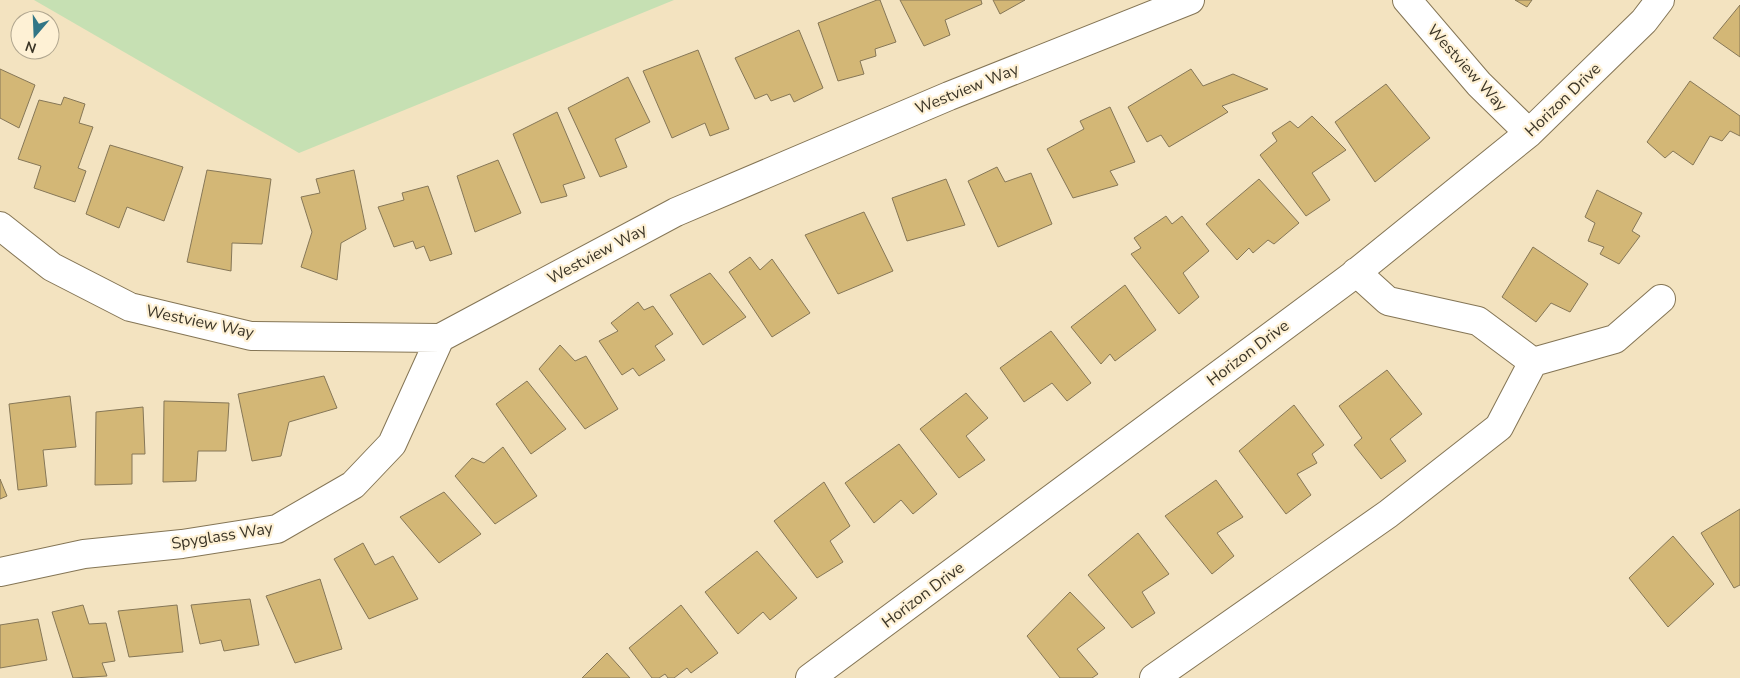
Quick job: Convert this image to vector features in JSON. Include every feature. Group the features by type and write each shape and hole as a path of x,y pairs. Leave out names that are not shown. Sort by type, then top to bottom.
{"street":[{"name":"Westview Way","path":"0,226 52,267 130,307 251,336 440,338 676,212 948,96 1190,0"},
{"name":"Westview Way","path":"1407,0 1478,84 1528,133"},
{"name":"Horizon Drive","path":"810,678 1356,272 1528,133 1644,20 1660,0"},
{"path":"1356,272 1388,301 1478,321 1533,362"},
{"path":"1154,678 1388,514 1499,427 1533,362 1615,339 1661,300"},
{"name":"Spyglass Way","path":"0,572 84,554 182,544 277,529 353,485 392,444 440,338"}],"green space":[{"path":"34,0 674,0 299,153 60,15 60,10 51,10"}],"building":[{"path":"880,0 896,42 875,49 876,56 860,61 864,74 838,81 818,23"},
{"path":"900,0 981,0 982,4 945,20 950,35 924,46"},
{"path":"993,0 1025,0 1000,14"},
{"path":"1515,0 1532,0 1527,7"},
{"path":"1740,5 1740,57 1713,38"},
{"path":"799,30 823,88 794,102 790,94 771,101 767,94 755,99 735,58"},
{"path":"698,50 729,129 710,136 705,123 672,138 643,71"},
{"path":"0,69 35,85 19,128 0,118"},
{"path":"1191,69 1203,86 1233,74 1268,89 1222,106 1228,112 1169,147 1161,135 1147,142 1128,107"},
{"path":"628,77 650,122 615,139 627,167 600,177 568,108"},
{"path":"1690,81 1740,116 1740,136 1730,131 1722,141 1710,136 1693,165 1673,151 1665,158 1647,142"},
{"path":"1386,84 1430,138 1375,182 1335,122"},
{"path":"64,97 85,104 79,123 93,127 78,168 86,171 75,202 34,188 41,166 18,159 39,100 61,105"},
{"path":"1110,107 1135,162 1110,171 1118,185 1073,198 1047,149 1084,129 1080,121"},
{"path":"557,112 585,178 563,185 567,196 541,203 513,134"},
{"path":"1312,116 1346,150 1312,173 1330,200 1306,216 1260,155 1277,141 1272,133 1290,121 1298,128"},
{"path":"110,145 183,167 164,221 127,207 119,228 86,214"},
{"path":"498,160 521,213 475,232 457,176"},
{"path":"997,167 1005,182 1031,173 1052,224 998,247 968,181"},
{"path":"207,170 271,179 262,244 232,243 231,271 187,262"},
{"path":"354,170 366,229 341,243 337,280 301,267 312,232 301,197 320,193 316,179"},
{"path":"946,179 965,225 907,241 892,198"},
{"path":"1259,179 1299,223 1274,244 1268,240 1253,253 1249,248 1237,260 1206,224"},
{"path":"428,186 452,254 430,261 424,246 416,249 413,241 394,247 378,207 404,200 402,193"},
{"path":"1597,190 1642,213 1632,231 1640,236 1619,264 1600,254 1604,247 1588,241 1595,223 1585,217"},
{"path":"864,212 893,271 838,294 805,235"},
{"path":"1166,216 1172,224 1182,216 1209,251 1183,273 1199,297 1179,314 1131,254 1141,248 1134,238"},
{"path":"1533,247 1588,284 1570,312 1551,303 1536,322 1502,297"},
{"path":"750,257 760,270 772,259 810,313 772,337 729,272"},
{"path":"710,273 746,317 703,345 670,295"},
{"path":"1125,285 1156,330 1115,361 1110,354 1101,364 1071,327"},
{"path":"638,302 644,310 653,306 673,334 655,346 665,360 639,376 633,368 622,375 599,341 618,331 611,323"},
{"path":"1051,331 1091,383 1067,401 1052,383 1024,402 1000,368"},
{"path":"560,345 575,361 586,356 618,409 585,429 539,369"},
{"path":"1387,370 1422,414 1390,439 1406,461 1381,479 1354,445 1362,438 1339,406"},
{"path":"324,376 337,408 289,422 281,456 252,461 238,394"},
{"path":"527,381 566,429 531,454 496,404"},
{"path":"966,393 988,418 966,436 985,460 959,478 920,429"},
{"path":"70,396 76,447 43,450 47,486 18,490 9,404"},
{"path":"164,401 229,403 226,451 198,451 196,481 163,482"},
{"path":"1294,405 1324,445 1312,454 1317,463 1297,474 1311,495 1286,514 1239,451"},
{"path":"143,407 145,454 132,454 132,484 95,485 96,412"},
{"path":"899,444 937,494 913,514 901,500 874,523 845,483"},
{"path":"503,447 537,496 495,524 455,476 472,458 484,463"},
{"path":"0,479 7,496 0,499"},
{"path":"1216,480 1243,517 1217,533 1234,556 1212,574 1165,516"},
{"path":"824,482 850,526 830,541 843,562 817,578 774,521"},
{"path":"444,492 481,534 439,563 400,517"},
{"path":"1740,509 1740,585 1734,588 1701,533"},
{"path":"1138,533 1169,574 1142,592 1155,613 1132,628 1088,575"},
{"path":"1673,536 1714,584 1668,627 1629,578"},
{"path":"363,543 375,565 393,556 418,599 369,619 334,559"},
{"path":"757,551 797,598 770,620 763,612 738,634 705,592"},
{"path":"320,579 342,649 295,663 266,596"},
{"path":"1070,592 1105,628 1077,649 1098,674 1092,678 1060,678 1027,636"},
{"path":"250,599 259,645 224,651 221,640 200,644 191,605"},
{"path":"83,605 89,624 106,623 115,661 102,663 107,676 73,678 52,612"},
{"path":"177,605 183,652 129,657 118,611"},
{"path":"681,605 718,653 691,673 687,668 674,678 668,678 665,674 659,678 652,678 629,648"},
{"path":"38,619 47,660 0,668 0,625"},
{"path":"607,653 630,678 582,678"}]}
